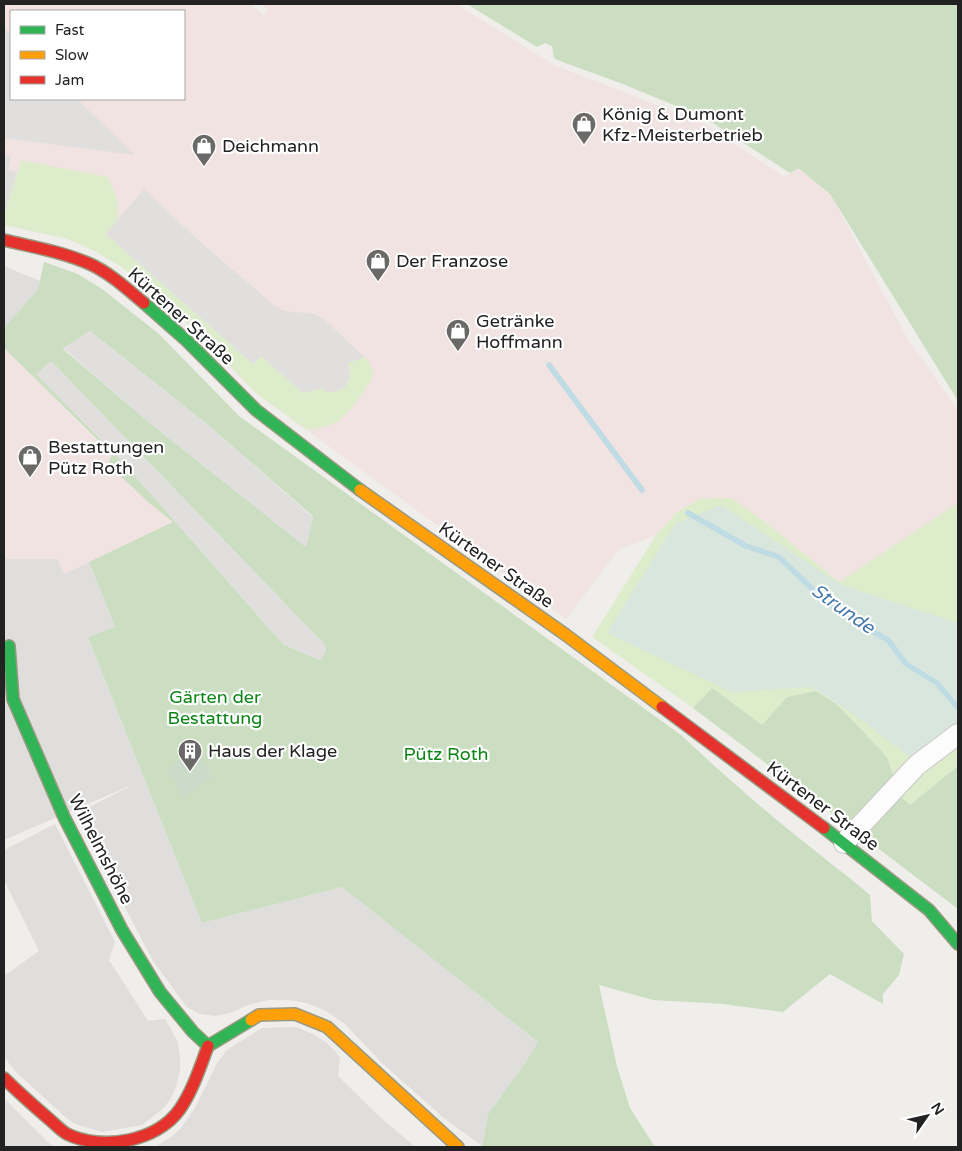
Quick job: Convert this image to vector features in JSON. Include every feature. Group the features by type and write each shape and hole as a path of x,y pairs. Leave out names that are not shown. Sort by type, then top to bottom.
{"main road":[{"name":"Kürtener Straße","path":"4,240 69,256 92,265 121,283 186,340 256,410 338,476 566,635 844,843 929,910 958,944"},
{"name":"Wilhelmshöhe","path":"9,646 13,699 64,817 122,930 160,992 193,1032 208,1046"},
{"path":"4,1078 26,1100 66,1134 78,1140 102,1145 119,1145 145,1138 167,1123 180,1109 208,1046 259,1015 295,1014 326,1027 458,1147"}],"street":[{"path":"844,843 917,765 958,734"}],"shaded area":[{"path":"4,4 251,4 263,15 268,10 261,4 456,4 554,65 703,123 785,177 797,168 830,193 907,338 958,410 958,503 839,582 764,521 677,512 656,535 619,549 566,619 257,394 175,310 150,288 120,266 95,251 68,239 4,225"},
{"path":"4,28 10,34 10,100 78,100 135,155 4,138"},
{"path":"4,155 11,156 8,170 17,172 4,216"},
{"path":"144,189 198,240 276,307 285,311 316,314 364,357 348,363 350,378 345,387 335,392 328,392 321,388 303,393 261,356 253,364 106,234"},
{"path":"4,266 40,281 38,289 4,328"},
{"path":"90,331 204,422 313,517 306,547 150,423 63,348"},
{"path":"4,348 112,455 109,464 148,502 174,522 64,574 57,559 4,559"},
{"path":"51,361 325,645 326,652 320,660 283,644 128,468 36,374"},
{"path":"721,505 841,585 958,623 958,730 914,760 848,710 811,687 732,692 607,633 675,524"},
{"path":"4,559 58,559 64,574 89,562 115,627 88,637 202,923 342,887 538,1042 488,1114 482,1146 445,1119 381,1062 345,1024 326,1011 307,1003 288,1000 268,1000 215,1016 200,1014 187,1007 153,961 76,814 134,784 4,840"},
{"path":"55,824 115,942 109,960 148,1021 165,1019 178,1043 180,1070 172,1096 164,1108 142,1125 102,1132 75,1124 16,1072 4,1057 4,976 39,951 4,880 4,850"},
{"path":"296,1027 313,1034 327,1043 340,1057 338,1076 379,1116 415,1147 155,1147 181,1128 195,1108 217,1063 227,1050 262,1028"},
{"path":"4,1098 50,1144 56,1147 4,1147"}],"green space":[{"path":"467,4 958,4 958,401 830,194 798,168 790,173 705,118 623,84 557,60 554,58 552,46 545,43 537,47"},
{"path":"21,160 107,177 115,194 118,213 115,225 106,234 253,364 261,355 303,393 321,388 333,392 345,387 350,370 348,363 364,357 371,366 373,372 372,379 353,407 338,421 319,428 306,429 257,394 175,310 150,288 120,266 95,251 68,239 4,225 4,216"},
{"name":"Gärten der Bestattung","path":"44,262 78,274 102,289 158,333 239,416 681,735 784,826 870,895 872,921 904,954 899,975 883,994 883,1004 830,974 783,1012 723,1004 653,1000 599,985 617,1066 630,1108 655,1147 482,1147 488,1114 538,1042 342,887 202,923 88,637 115,627 89,562 173,522 148,502 108,464 112,454 4,348 4,328 38,289","holes":["90,331 204,422 313,516 306,547 150,423 63,349","51,361 325,645 326,652 320,660 283,644 128,468"]},
{"path":"731,498 764,521 839,582 958,503 958,766 910,806 901,797 887,757 839,706 816,691 787,697 762,726 712,688 693,708 592,637 656,535 677,512 700,499"},
{"path":"712,688 762,725 787,697 816,691 839,706 887,757 901,797 910,805 958,766 958,909 693,708"},
{"path":"194,750 212,777 183,797 166,769"}],"waterway":[{"name":"Strunde","path":"549,365 642,490"},
{"name":"Strunde","path":"688,513 746,546 779,557 827,603 888,640 906,664 937,683 958,708"}],"traffic: fast":[{"path":"144,303 186,340 256,410 360,490"},
{"path":"9,646 13,699 64,817 122,930 160,992 193,1032 208,1046 251,1020"},
{"path":"824,828 929,910 958,944"}],"traffic: slow":[{"path":"360,490 566,635 662,707"},
{"path":"251,1020 259,1015 295,1014 327,1027 458,1147"}],"traffic: jam":[{"path":"4,240 59,253 90,264 125,287 144,303"},
{"path":"662,707 824,828"},
{"path":"4,1078 67,1134 96,1142 128,1140 158,1129 180,1109 185,1102 208,1046"}],"place":[{"name":"König & Dumont Kfz-Meisterbetrieb","path":"584,145"},
{"name":"Deichmann","path":"204,167"},
{"name":"Der Franzose","path":"378,282"},
{"name":"Getränke Hoffmann","path":"458,352"},
{"name":"Bestattungen Pütz Roth","path":"30,478"},
{"name":"Haus der Klage","path":"190,772"}],"park label":[{"name":"Pütz Roth","path":"446,754"}]}
